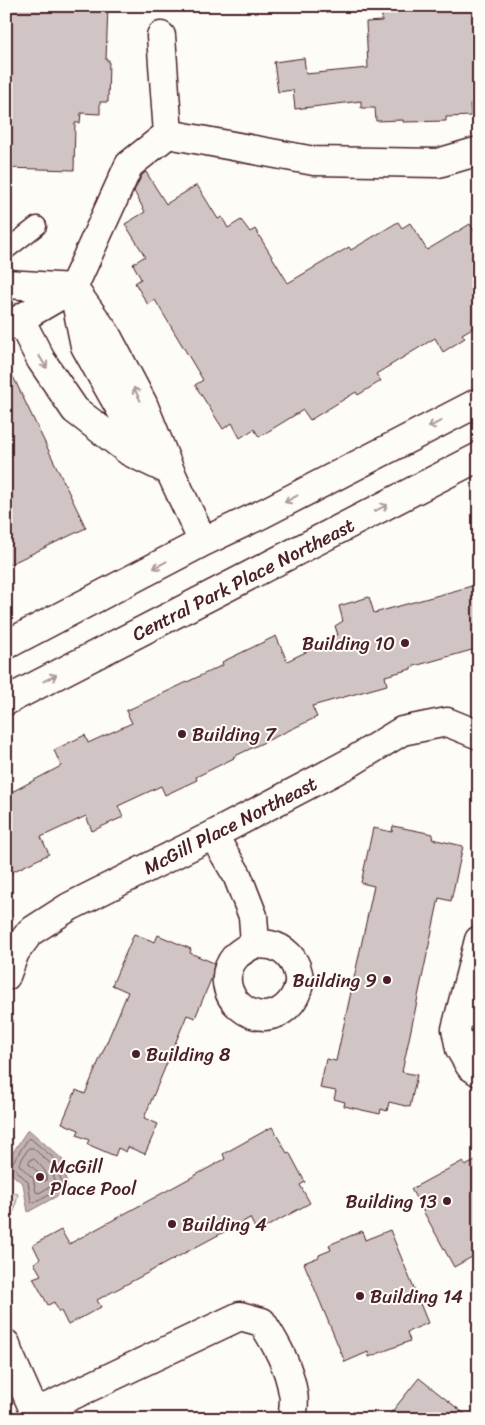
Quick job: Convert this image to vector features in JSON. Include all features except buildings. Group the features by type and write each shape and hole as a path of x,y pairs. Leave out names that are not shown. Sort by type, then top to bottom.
{"street":[{"path":"160,36 168,134"},
{"path":"170,471 130,452 76,410 13,323 73,288 129,165 168,134 314,161 438,163 479,151"},
{"path":"6,284 73,288"},
{"path":"73,288 106,334 110,367 143,404 170,471 203,542"},
{"path":"63,392 110,367"},
{"path":"6,646 203,542 262,514 479,402"},
{"name":"Central Park Place Northeast","path":"6,701 479,457"},
{"name":"McGill Place Northeast","path":"6,976 14,952 30,932 69,907 213,835 353,761 402,731 448,722 479,735"},
{"path":"213,835 237,875 253,916 255,943"},
{"path":"479,940 456,1029 460,1049 470,1066 479,1072"},
{"path":"6,1344 36,1416 240,1316 262,1322 273,1338 287,1366 294,1394 293,1416 291,1419"}],"lane":[{"path":"6,250 37,226"}],"shaded area":[{"path":"6,1191 18,1194 14,1212 7,1211 6,1214"}],"water":[{"name":"McGill Place Pool","path":"28,1129 62,1159 68,1190 28,1212 23,1184 6,1169 6,1163"}],"place":[{"name":"Building 10","path":"405,643"},
{"name":"Building 7","path":"182,734"},
{"name":"Building 9","path":"387,980"},
{"name":"Building 8","path":"136,1054"},
{"name":"McGill Place Pool","path":"40,1177"},
{"name":"Building 13","path":"447,1201"},
{"name":"Building 4","path":"172,1224"},
{"name":"Building 14","path":"360,1296"}]}
